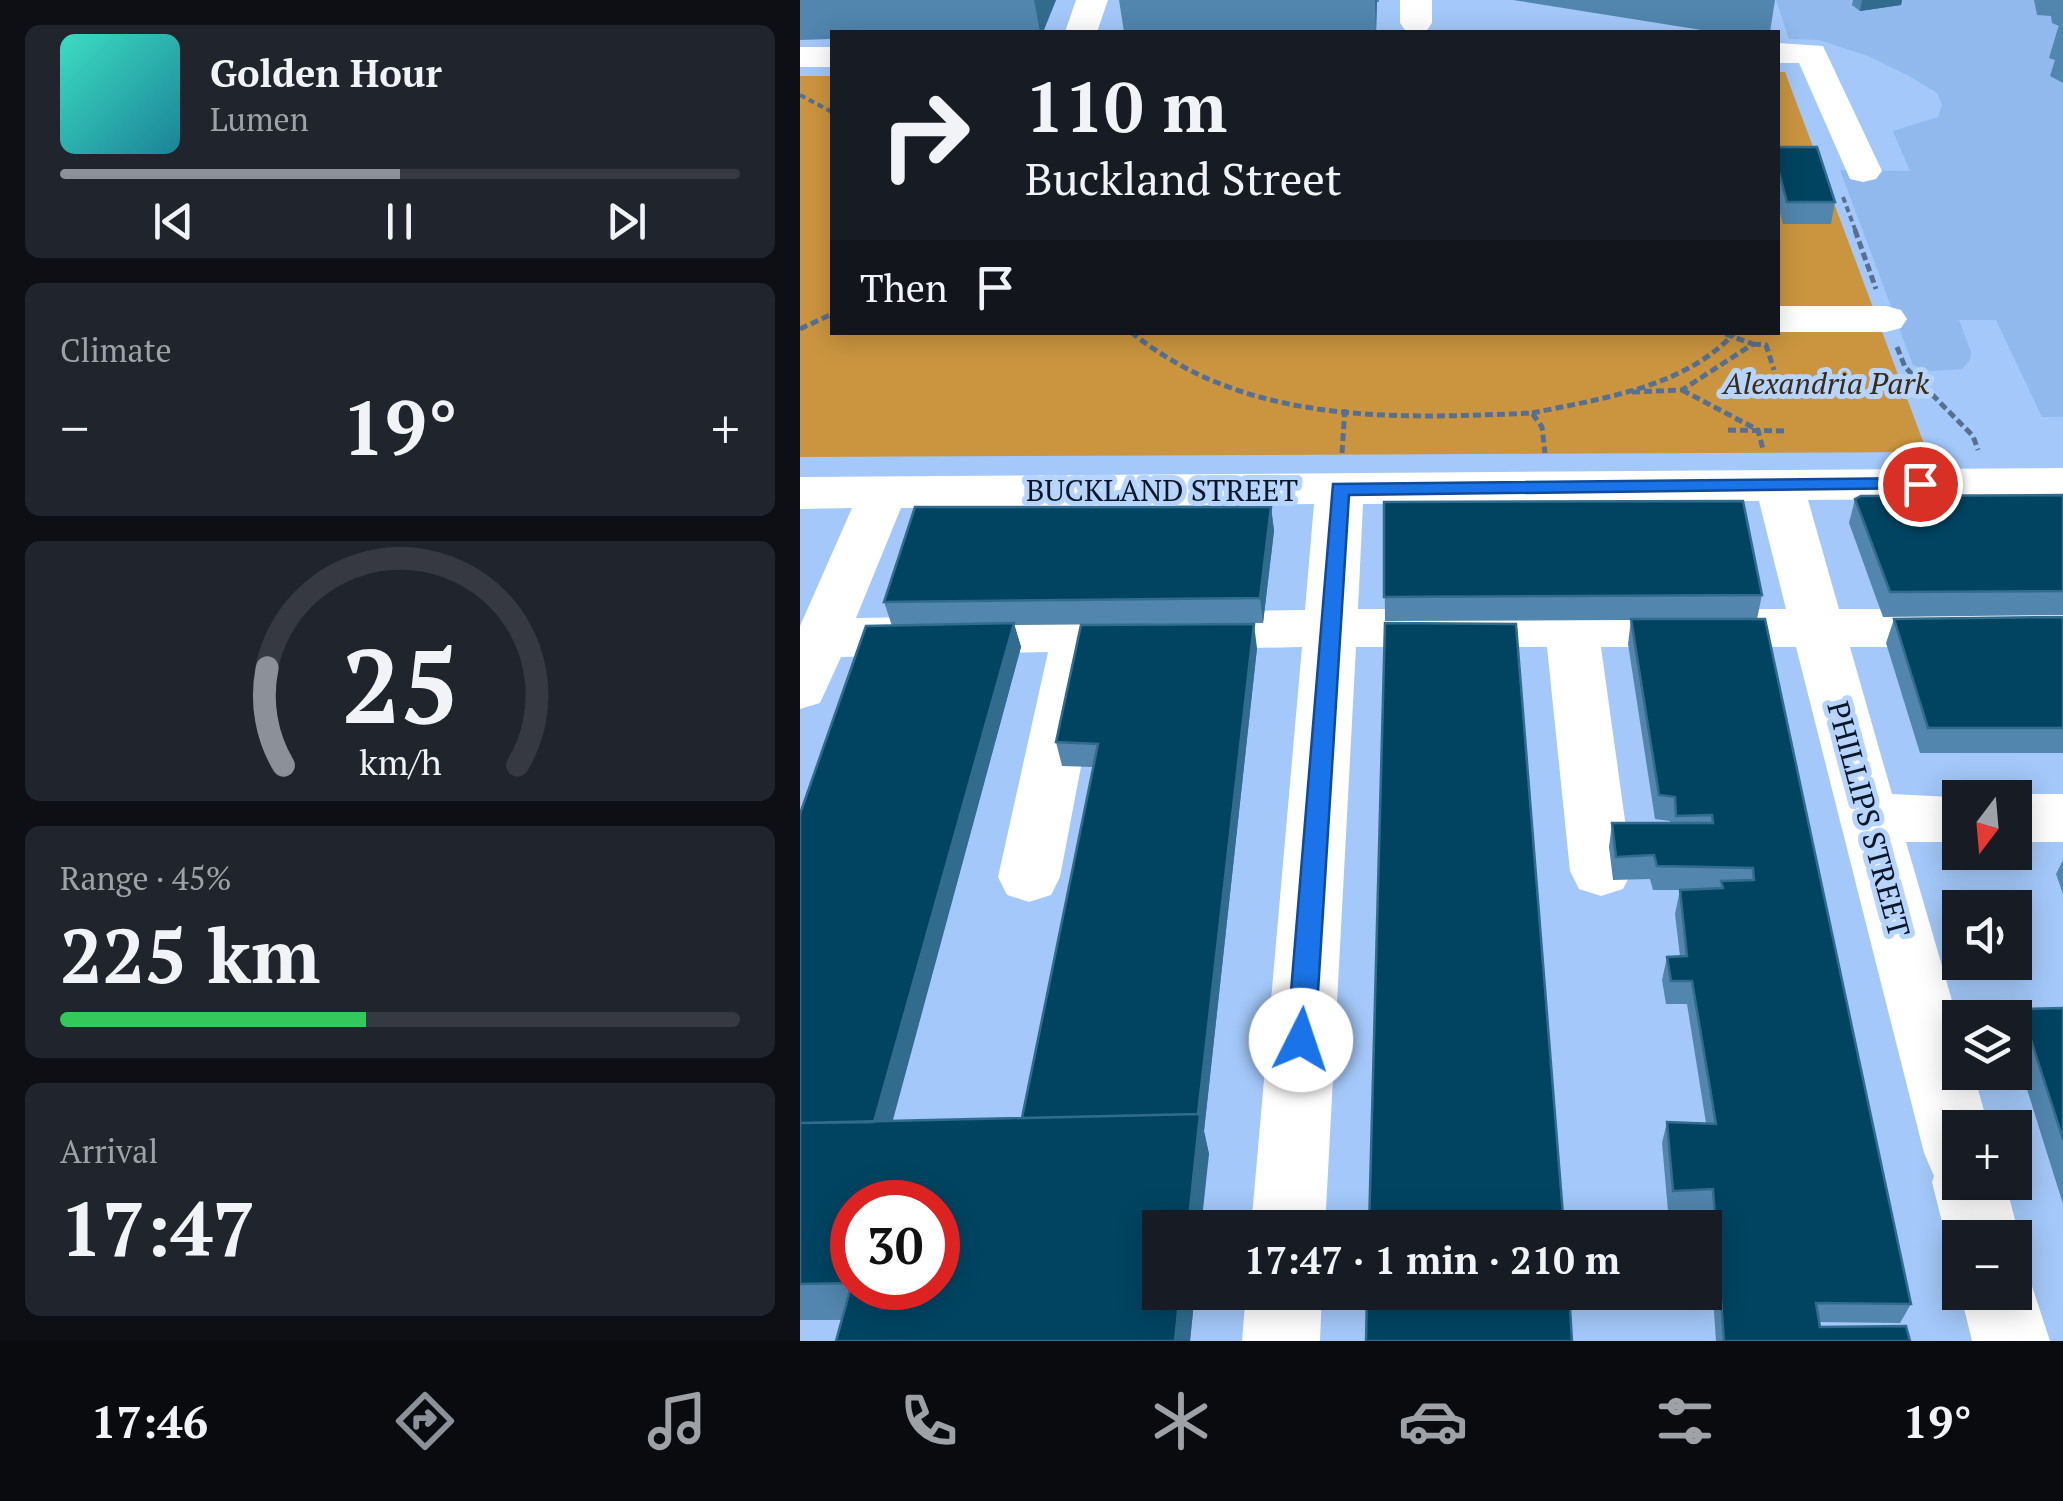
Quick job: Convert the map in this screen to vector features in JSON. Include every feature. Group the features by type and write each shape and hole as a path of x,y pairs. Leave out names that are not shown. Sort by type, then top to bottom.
{"street":[{"path":"1081,30 1092,0"},
{"path":"1794,53 1854,175"},
{"path":"800,57 830,57"},
{"path":"1780,330 1886,319"},
{"name":"BUCKLAND STREET","path":"800,492 1777,458 2063,482"},
{"name":"PHILLIPS STREET","path":"1777,458 1818,630 1948,1110"},
{"path":"1289,1210 1340,476"},
{"path":"800,689 883,492"},
{"path":"823,638 1328,628 2063,628"},
{"path":"1572,629 1601,871"},
{"path":"1029,877 1079,634"},
{"path":"1869,818 1942,818"},
{"path":"2032,818 2063,818"},
{"path":"1281,1341 1283,1310"},
{"path":"2003,1310 2011,1341"}],"path":[{"path":"800,95 830,111"},
{"path":"1854,175 1822,155 1854,175 1886,319 1905,367 1973,436 1981,457"},
{"path":"1830,200 1854,175"},
{"path":"800,329 830,315"},
{"path":"1134,335 1152,354 1184,371 1243,392 1345,409 1438,418 1532,413 1621,393 1664,378 1733,335"},
{"path":"1682,390 1761,335"},
{"path":"1765,335 1774,370"},
{"path":"1621,393 1682,390 1758,430 1777,458"},
{"path":"1340,476 1345,409"},
{"path":"1532,413 1542,427 1546,462"},
{"path":"1728,430 1758,430"},
{"path":"1758,430 1777,458"}],"shaded area":[{"path":"1776,0 2063,0 2063,417 2042,417 1996,320 1959,320 1971,352 1962,369 1930,371 1913,365 1840,170 1910,171 1893,131 1938,117 1942,105 1937,93 1868,56 1819,40 1789,39"}],"green space":[{"name":"Alexandria Park","path":"1780,72 1785,72 1927,452 800,457 800,76 830,76 830,335 1780,335"}],"building":[{"path":"1780,147 1817,147 1835,202 1787,202 1780,176"},
{"path":"2063,495 2063,591 1890,592 1855,499 1861,496"},
{"path":"1743,501 1762,595 1384,597 1384,502"},
{"path":"915,507 1271,507 1260,598 884,602"},
{"path":"2063,617 2063,728 1928,728 1894,619"},
{"path":"1631,619 1765,619 1911,1304 1816,1303 1820,1327 1906,1326 1910,1341 1724,1341 1722,1210 1715,1210 1713,1189 1673,1191 1667,1122 1716,1124 1692,981 1671,981 1667,957 1687,956 1680,890 1723,888 1721,881 1754,880 1753,868 1657,866 1654,855 1616,857 1612,823 1713,823 1712,815 1676,816 1675,797 1659,795"},
{"path":"1014,623 874,1122 800,1123 800,814 866,626"},
{"path":"1385,623 1516,624 1563,1210 1369,1210"},
{"path":"1254,624 1198,1114 1022,1118 1098,744 1056,742 1081,625"},
{"path":"2063,1008 2063,1139 2032,1043 2032,1009"},
{"path":"1200,1114 1190,1210 1142,1210 1142,1310 1178,1310 1175,1341 836,1341 845,1310 960,1310 960,1180 830,1180 830,1283 800,1284 800,1123"},
{"path":"1367,1310 1570,1310 1572,1341 1366,1341"}],"route":[{"path":"1301,1040 1340,488 1920,484"}]}
